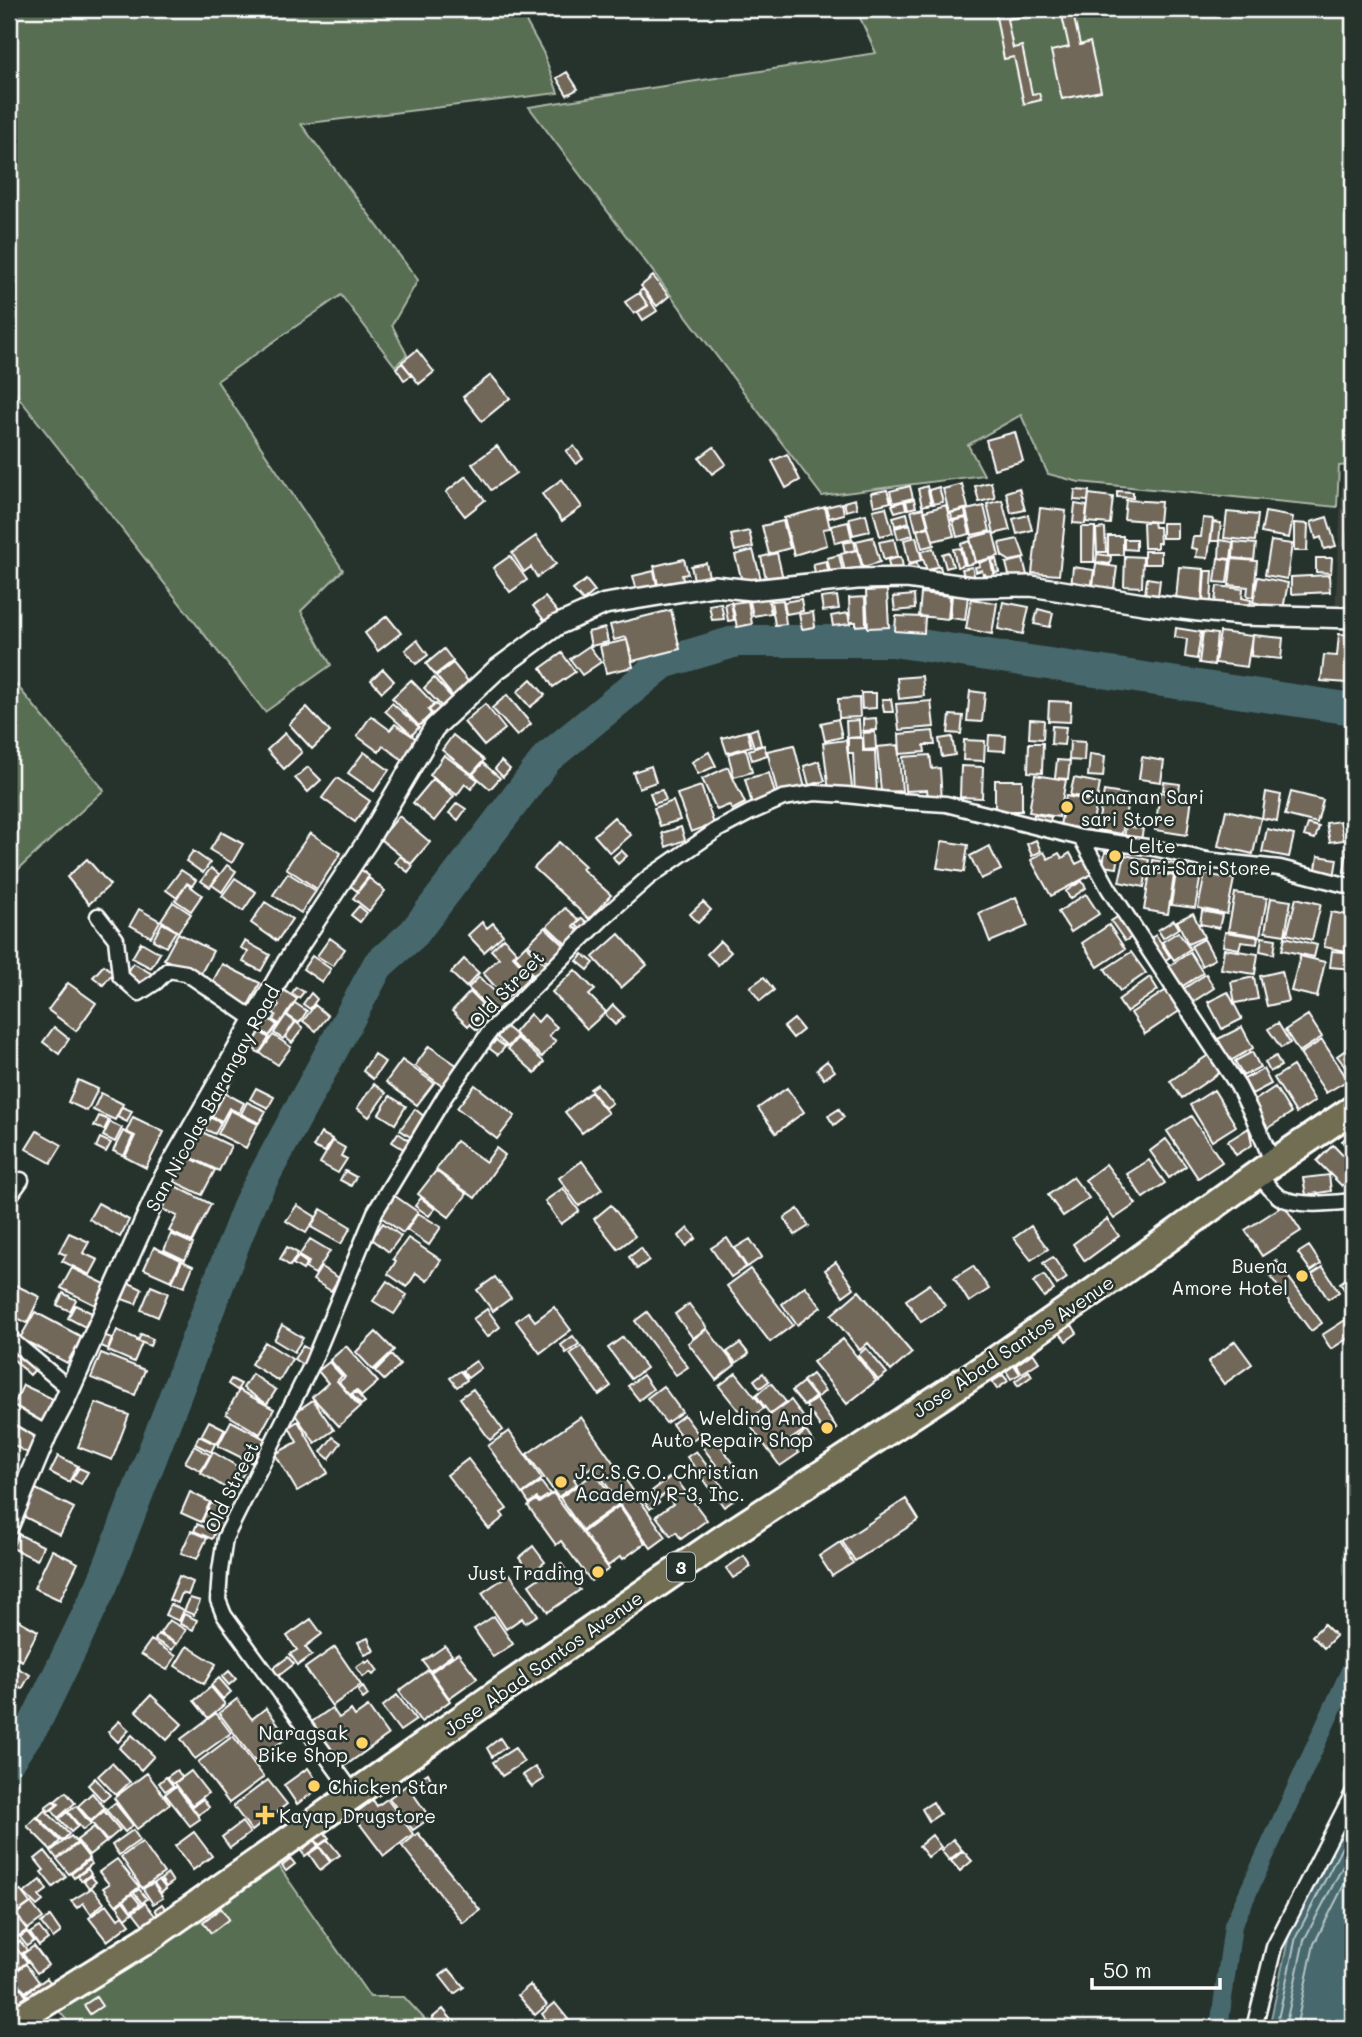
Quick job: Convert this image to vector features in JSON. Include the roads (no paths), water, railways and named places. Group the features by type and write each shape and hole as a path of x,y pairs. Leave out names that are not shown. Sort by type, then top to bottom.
{"highway":[{"name":"Jose Abad Santos Avenue","path":"9,2025 145,1941 713,1545 990,1364 1353,1109"}],"street":[{"name":"San Nicolas Barangay Road","path":"9,1525 13,1505 70,1389 165,1175 287,963 368,840 434,728 496,670 557,625 606,604 714,586 751,590 857,579 907,578 972,587 1031,586 1143,604 1243,615 1353,618"},
{"name":"Old Street","path":"354,1794 224,1615 218,1601 225,1538 312,1364 375,1212 445,1096 491,1030 603,918 649,877 718,830 783,798 815,793 946,804 1081,838 1154,848 1205,860 1280,868 1353,887"},
{"path":"1081,838 1109,889 1238,1086 1251,1112 1266,1168 1279,1197 1314,1203 1353,1201"},
{"path":"98,916 116,939 120,976 139,993 169,970 176,970 186,973 255,1020"},
{"path":"9,1197 21,1180"},
{"path":"9,1338 70,1389"},
{"path":"9,1412 47,1434"},
{"path":"1254,2028 1273,1947 1353,1793"}],"water":[{"path":"1353,1823 1353,2028 1269,2028 1289,1935 1336,1843"}],"waterway":[{"path":"9,1760 36,1721 102,1585 250,1202 378,965 414,933 547,758 663,663 737,641 893,641 1353,709"},
{"path":"1219,2028 1233,1925 1353,1664"}],"place":[{"name":"Cunanan Sari sari Store","path":"1067,807"},
{"name":"Lelte Sari-Sari Store","path":"1115,856"},
{"name":"Buena Amore Hotel","path":"1302,1276"},
{"name":"Welding And Auto Repair Shop","path":"827,1428"},
{"name":"J.C.S.G.O. Christian Academy R-3, Inc.","path":"561,1482"},
{"name":"Just Trading","path":"598,1572"},
{"name":"Naragsak Bike Shop","path":"362,1743"},
{"name":"Chicken Star","path":"314,1786"},
{"name":"Kayap Drugstore","path":"265,1815"}]}
